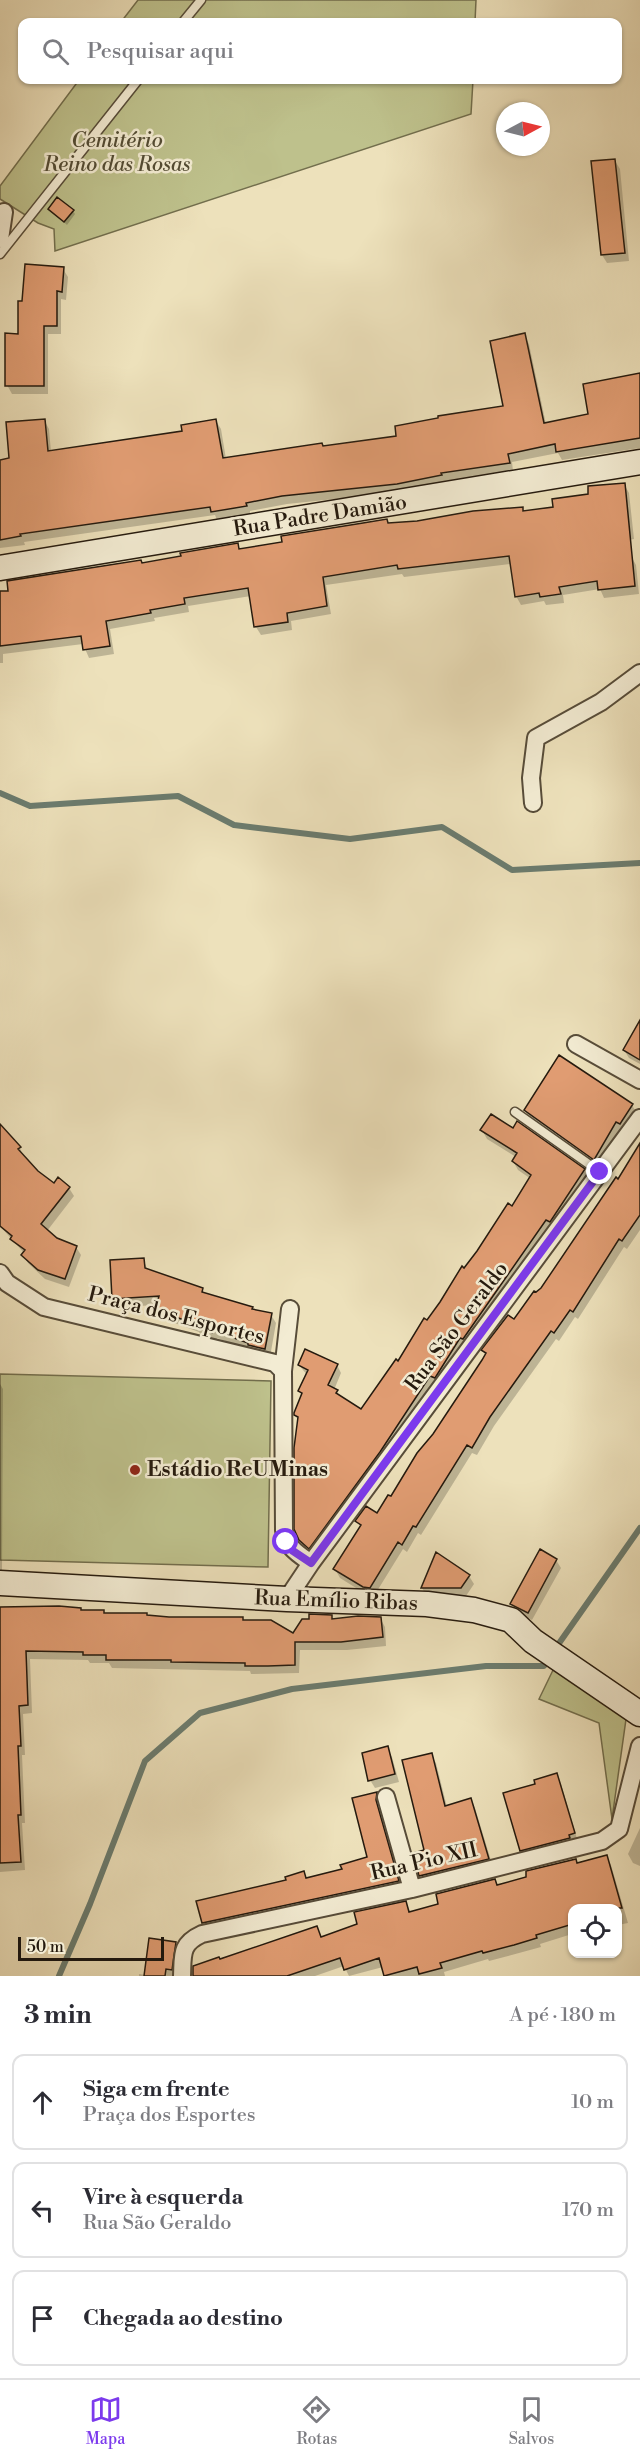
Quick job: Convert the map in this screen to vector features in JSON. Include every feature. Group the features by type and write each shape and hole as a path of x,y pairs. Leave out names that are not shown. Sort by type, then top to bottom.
{"street":[{"path":"0,239 4,212"},
{"name":"Rua Padre Damião","path":"0,567 640,462"},
{"path":"533,803 531,778 536,738 601,702 640,674"},
{"path":"576,1044 640,1080"},
{"name":"Rua São Geraldo","path":"311,1563 640,1118"},
{"name":"Praça dos Esportes","path":"0,1273 7,1283 44,1307 275,1363 283,1371 286,1542 293,1551 311,1563"},
{"path":"283,1371 290,1309"},
{"path":"287,1599 311,1563"},
{"name":"Rua Emílio Ribas","path":"0,1583 287,1599 427,1604 474,1610 511,1620 533,1641 640,1714"},
{"name":"Rua Pio XII","path":"182,1976 183,1950 190,1940 202,1934 412,1889 602,1841 620,1829 634,1798 640,1746"},
{"path":"386,1797 412,1889"}],"lane":[{"path":"186,18 201,0"},
{"path":"0,254 135,84"},
{"path":"516,1112 600,1172"}],"green space":[{"path":"138,0 476,0 475,18 124,18"},
{"name":"Cemitério Reino das Rosas","path":"76,84 473,84 471,114 55,251 54,229 38,223 0,199 0,186"},
{"name":"Estádio ReUMinas","path":"0,1374 271,1381 268,1567 0,1560"},
{"path":"555,1666 627,1712 612,1819 599,1723 539,1699"}],"building":[{"path":"615,159 625,253 601,255 591,161"},
{"path":"57,197 74,210 64,222 48,209"},
{"path":"25,264 64,267 62,292 57,291 57,326 44,326 44,386 5,386 5,333 18,334 18,301 22,301"},
{"path":"525,333 544,423 588,414 583,384 640,373 640,438 556,452 555,444 508,454 510,463 441,473 442,475 397,484 282,496 246,503 247,506 211,512 210,507 20,534 21,536 0,540 0,460 9,458 6,422 45,419 48,451 182,431 181,425 216,419 223,458 322,443 323,446 396,436 395,426 438,418 438,416 503,406 490,341"},
{"path":"625,483 635,586 598,590 597,581 559,587 561,594 540,597 539,593 515,597 509,556 398,569 397,565 323,577 327,606 287,613 288,622 254,627 248,588 184,598 185,604 106,621 110,646 83,650 81,636 0,646 0,591 8,591 7,581 141,560 142,563 181,556 180,553 238,543 239,549 282,542 281,536 387,519 388,523 417,521 473,511 523,507 523,511 553,507 552,499 588,494 588,486"},
{"path":"640,1020 640,1060 623,1050"},
{"path":"559,1055 633,1104 620,1124 616,1122 594,1160 524,1110"},
{"path":"491,1114 513,1128 517,1121 585,1169 550,1222 546,1220 463,1339 460,1338 435,1378 430,1376 380,1452 309,1549 299,1540 294,1529 294,1448 298,1417 294,1413 302,1393 298,1391 308,1370 298,1365 305,1349 338,1364 328,1385 338,1390 336,1393 361,1409 396,1359 398,1361 424,1318 427,1320 462,1266 464,1268 477,1251 508,1203 512,1206 531,1175 512,1161 517,1153 480,1130"},
{"path":"0,1124 21,1147 18,1149 38,1171 54,1183 58,1177 70,1187 41,1224 57,1238 77,1246 65,1279 38,1270 21,1255 25,1250 10,1239 12,1236 0,1226"},
{"path":"640,1143 640,1215 622,1241 619,1239 573,1312 570,1310 554,1333 551,1331 490,1417 472,1448 467,1445 416,1527 413,1526 402,1545 398,1542 370,1588 363,1587 333,1569 361,1525 355,1521 366,1506 377,1513 388,1495 391,1496 417,1453 433,1434 482,1360 486,1353 481,1350 508,1315 514,1319 534,1291 541,1288 616,1177 618,1179"},
{"path":"144,1258 145,1268 203,1288 202,1292 253,1307 252,1309 272,1313 265,1349 248,1345 248,1343 212,1330 212,1333 195,1327 196,1324 155,1310 159,1296 112,1299 110,1260"},
{"path":"540,1549 557,1559 528,1613 510,1604"},
{"path":"436,1552 470,1575 461,1588 421,1588"},
{"path":"0,1607 81,1608 81,1610 104,1610 104,1613 147,1613 147,1615 169,1617 243,1617 243,1620 271,1620 293,1633 302,1619 309,1619 309,1614 332,1615 332,1619 358,1616 381,1617 383,1637 341,1642 295,1642 295,1665 245,1666 245,1663 106,1660 106,1655 83,1655 83,1652 26,1651 28,1705 19,1706 21,1746 18,1746 21,1862 0,1863"},
{"path":"388,1746 395,1774 368,1781 362,1753"},
{"path":"432,1753 445,1806 471,1798 489,1859 419,1876 413,1853 424,1850 402,1760"},
{"path":"557,1773 575,1833 569,1835 570,1838 520,1851 503,1793 535,1784 534,1780"},
{"path":"377,1792 376,1800 399,1881 202,1923 196,1901 286,1880 285,1877 304,1871 306,1878 342,1869 340,1865 367,1857 352,1798"},
{"path":"607,1855 621,1904 568,1904 568,1925 536,1935 537,1938 514,1945 440,1963 442,1968 419,1974 417,1967 384,1976 379,1958 344,1970 340,1958 287,1976 193,1976 193,1966 219,1957 220,1959 317,1926 321,1937 357,1924 354,1912 406,1901 409,1912 438,1904 436,1894 495,1879 497,1885 526,1877 526,1871 576,1859 577,1863"},
{"path":"149,1938 176,1942 172,1970 166,1969 165,1976 144,1976"}],"waterway":[{"path":"0,793 30,806 178,796 234,825 350,839 442,827 512,870 640,863"},
{"path":"555,1649 640,1528"},
{"path":"59,1976 90,1904 145,1761 200,1713 292,1689 486,1666 544,1666 549,1658"}],"place":[{"name":"Estádio ReUMinas","path":"135,1470"}],"route":[{"path":"286,1542 293,1551 311,1563 600,1172"}]}
